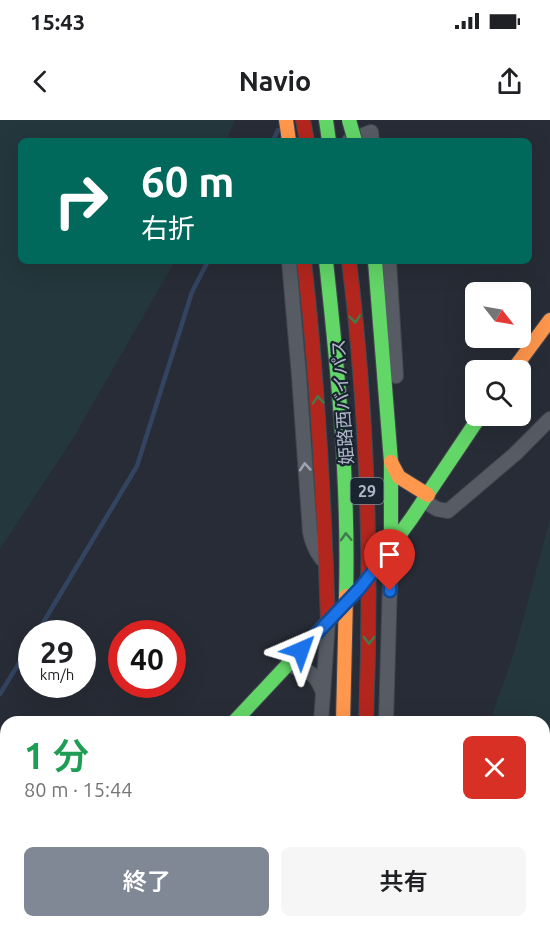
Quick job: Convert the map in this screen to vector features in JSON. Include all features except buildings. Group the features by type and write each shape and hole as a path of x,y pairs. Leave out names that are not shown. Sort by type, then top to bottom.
{"main road":[{"path":"286,120 289,138"},
{"path":"303,120 306,138"},
{"path":"326,120 329,138"},
{"path":"349,120 354,138"},
{"path":"304,264 321,438 328,622"},
{"name":"姫路西バイパス","path":"326,264 337,365 344,474 347,565 343,716"},
{"name":"姫路西バイパス","path":"349,264 360,364 367,473 370,566 366,716"},
{"path":"375,264 393,488 392,547"},
{"path":"520,360 550,320"},
{"path":"240,716 370,575 392,547 473,426"},
{"path":"391,462 399,477 426,498"}],"street":[{"path":"289,264 312,542 326,563 337,572 370,575"},
{"path":"389,264 400,449 391,462"},
{"path":"426,498 437,509 448,511 515,454 550,420"},
{"path":"386,716 392,547"},
{"path":"353,595 373,602 389,613"},
{"path":"321,716 328,622"},
{"path":"287,665 314,674 323,694"}],"green space":[{"path":"0,120 235,120 227,138 18,138 18,264 173,264 72,440 0,549"},
{"path":"550,519 550,716 492,716 514,653"}],"waterway":[{"path":"274,138 278,130"},
{"path":"45,620 137,466 192,292 206,264"},
{"path":"0,694 18,665"}],"traffic: fast":[{"path":"326,120 329,138"},
{"path":"349,120 354,138"},
{"path":"326,264 344,470 346,596"},
{"path":"375,264 391,462 391,547"},
{"path":"367,579 411,519 473,426"},
{"path":"240,716 336,613"}],"traffic: slow":[{"path":"286,120 289,138"},
{"path":"520,360 550,320"},
{"path":"391,462 399,477 428,495"},
{"path":"343,716 346,596"}],"traffic: jam":[{"path":"303,120 306,138"},
{"path":"304,264 320,441 328,622"},
{"path":"349,264 361,376 367,491 369,607 366,716"}],"route":[{"path":"301,650 360,588 392,547 390,591"}]}
